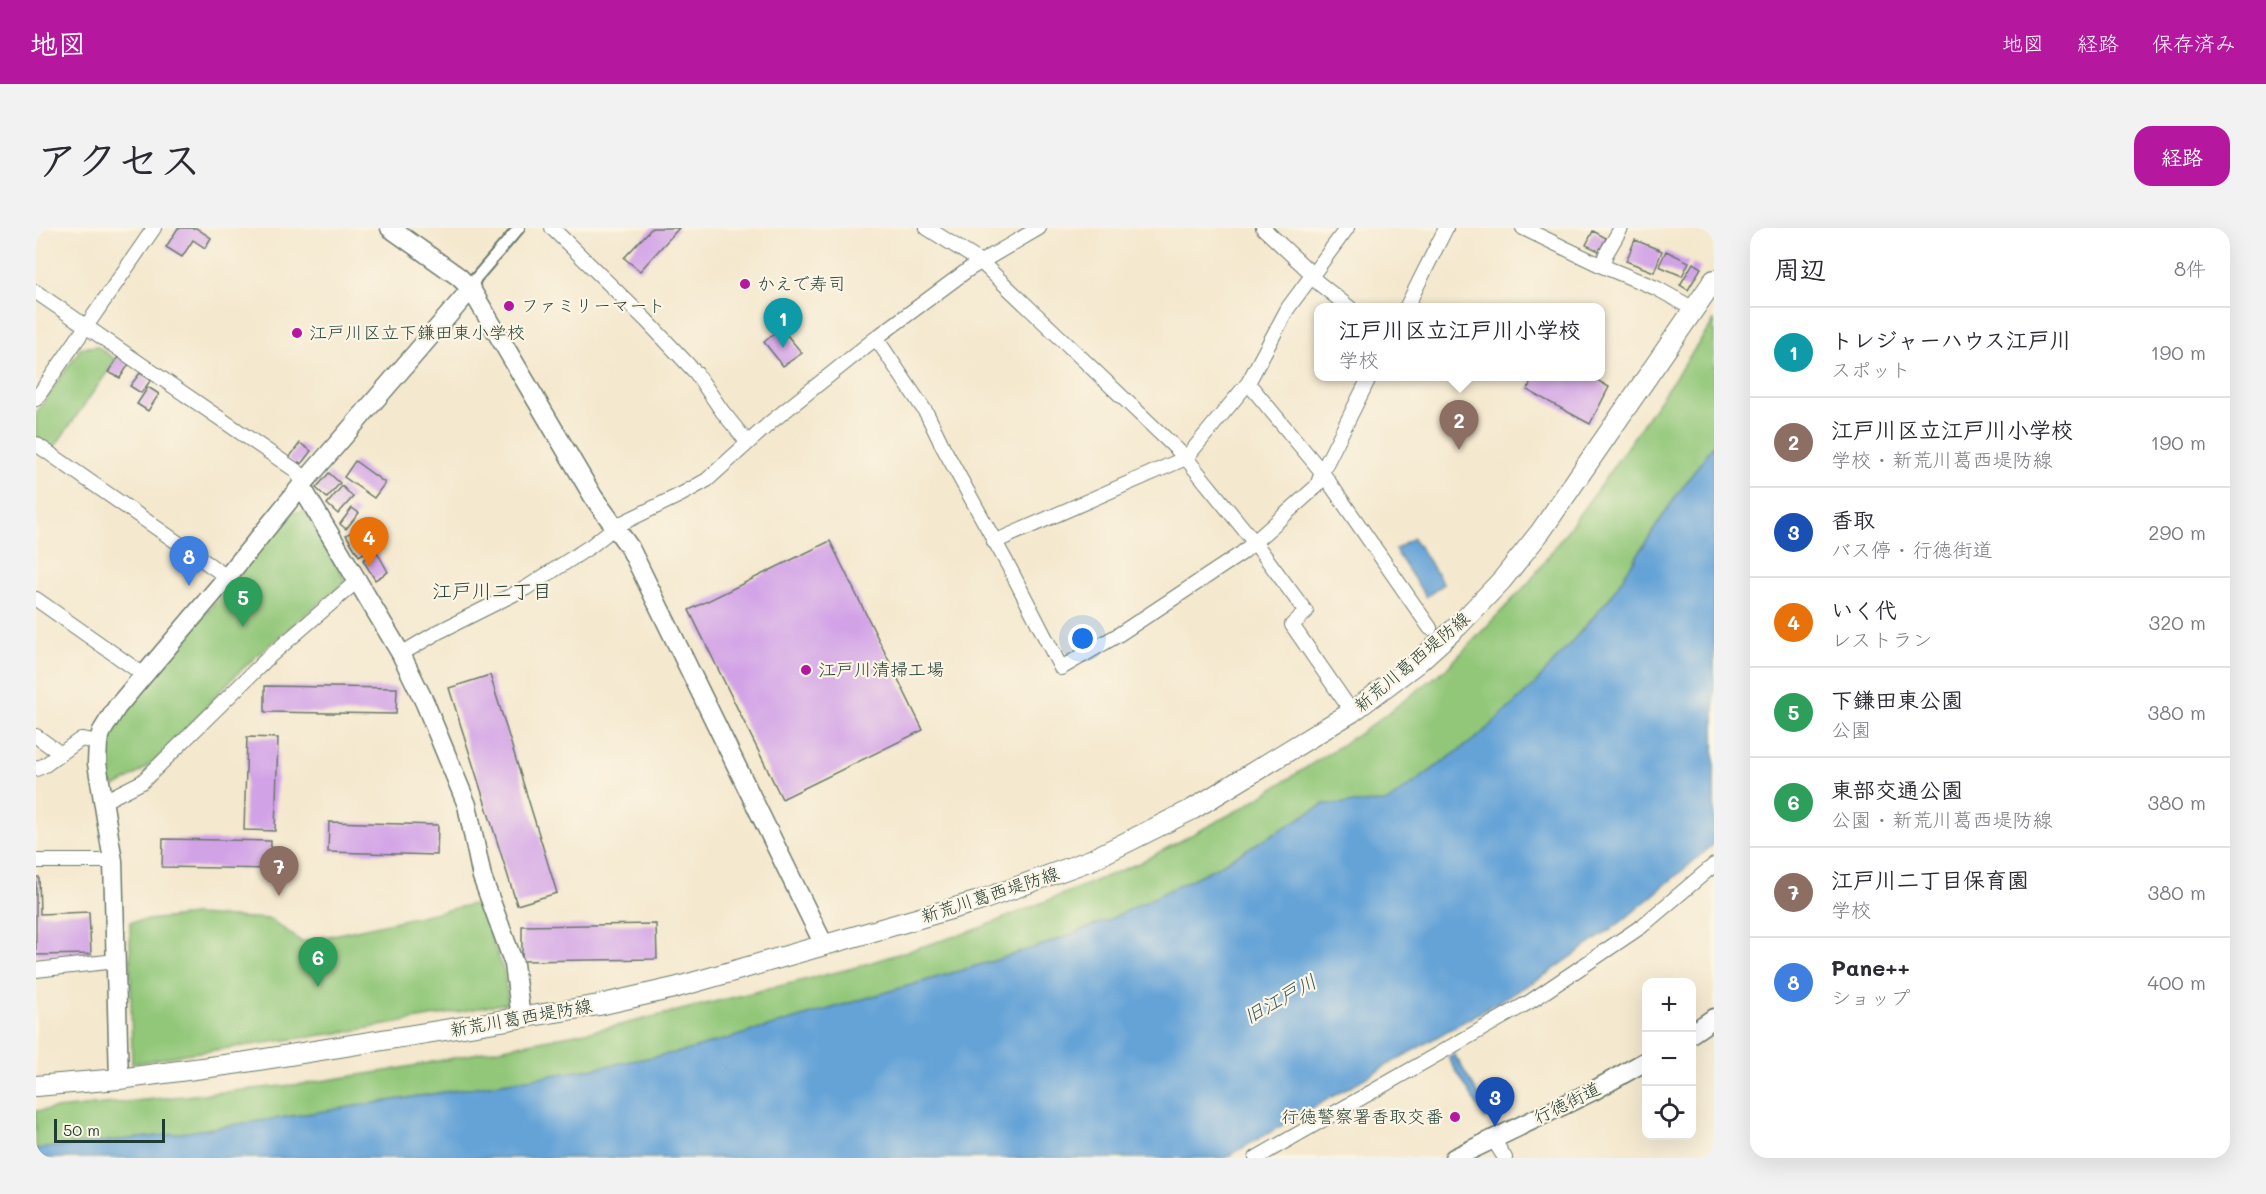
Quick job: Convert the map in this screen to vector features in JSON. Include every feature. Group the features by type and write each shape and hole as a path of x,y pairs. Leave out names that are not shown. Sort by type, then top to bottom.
{"main road":[{"name":"新荒川葛西堤防線","path":"36,1086 118,1079 361,1045 599,1005 664,990 979,901 1091,860 1193,809 1352,712 1438,644 1502,580 1541,531 1714,280"}],"street":[{"path":"36,399 154,228"},
{"path":"390,228 459,277 471,289 594,498 630,548 824,945"},
{"path":"118,1079 113,861 97,763 98,742 107,722 301,486 471,289 476,278 519,228"},
{"path":"552,228 646,320 696,373 747,442"},
{"path":"927,228 981,262 1186,458 1255,543 1306,612 1292,625 1352,712"},
{"path":"400,654 447,627 526,588 591,546 616,526 707,480 747,442 876,338 981,262 1040,228"},
{"path":"1263,228 1312,274 1316,281 1344,303"},
{"path":"994,542 1186,458 1248,383 1288,308 1347,228"},
{"path":"1408,303 1446,228"},
{"path":"1523,228 1602,266 1656,288 1694,309"},
{"path":"1602,266 1621,228"},
{"path":"36,292 298,472 301,486 414,678 467,805 482,877 514,964 521,1018"},
{"path":"876,338 927,414 1061,668 1118,635 1255,543 1317,486 1368,381"},
{"path":"1248,383 1322,472 1430,628"},
{"path":"36,444 227,577"},
{"path":"104,801 142,782 270,656 357,581"},
{"path":"36,599 144,675"},
{"path":"36,736 61,754"},
{"path":"36,769 81,739 98,742"},
{"path":"36,861 113,861"},
{"path":"1256,1158 1531,1001 1642,926 1714,865"},
{"path":"36,970 116,961"},
{"path":"1693,1032 1714,1018"},
{"name":"行徳街道","path":"1454,1158 1593,1091 1642,1064"},
{"path":"1492,1139 1505,1158"}],"green space":[{"path":"1714,321 1714,444 1670,505 1609,599 1535,684 1479,736 1387,802 1324,804 1215,868 1106,921 1051,942 689,1050 585,1070 168,1135 36,1149 36,1111 302,1084 392,1070 616,1026 853,968 975,930 1139,863 1244,807 1365,730 1447,668 1530,581 1600,486"},
{"path":"97,346 116,360 53,449 36,437 36,413 81,348"},
{"path":"305,511 346,581 250,662 151,764 116,786 110,784 106,756 111,728 288,513"},
{"path":"478,903 504,972 508,1003 352,1031 185,1054 132,1064 130,922 194,915 270,919 302,942"}],"water":[{"name":"旧江戸川","path":"1714,444 1714,844 1621,922 1547,974 1225,1158 36,1158 36,1149 168,1135 585,1070 689,1050 1052,942 1106,921 1215,868 1324,804 1387,802 1479,736 1535,684 1609,599 1670,505"},
{"path":"1413,538 1444,584 1426,597 1395,550"},
{"path":"1454,1054 1491,1115 1485,1119 1448,1057"}],"building":[{"path":"178,228 196,228 211,238 205,248 193,240 182,257 166,247"},
{"path":"652,228 679,228 640,271 624,258"},
{"path":"1593,231 1606,238 1599,251 1586,245"},
{"path":"1635,240 1662,251 1654,272 1626,261"},
{"path":"1666,251 1689,262 1682,276 1659,266"},
{"path":"1693,263 1701,268 1688,290 1680,285"},
{"path":"781,328 802,353 783,366 764,342"},
{"path":"118,357 129,364 120,378 108,372"},
{"path":"140,373 151,380 141,393 130,386"},
{"path":"1532,381 1599,381 1609,387 1590,424 1527,390"},
{"path":"148,387 159,394 148,411 137,404"},
{"path":"300,443 311,451 301,464 299,462 296,466 288,459"},
{"path":"355,461 385,483 374,498 344,477"},
{"path":"329,473 340,483 327,498 316,488"},
{"path":"342,486 353,497 338,514 327,504"},
{"path":"352,508 359,513 346,529 340,524"},
{"path":"360,527 372,548 359,556 346,535"},
{"name":"江戸川清掃工場","path":"830,541 923,730 782,799 689,610"},
{"path":"377,552 388,572 375,580 363,560"},
{"path":"490,675 557,893 517,905 449,688"},
{"path":"265,686 397,688 396,714 265,712"},
{"path":"247,737 278,738 275,831 244,830"},
{"path":"329,822 438,825 437,855 328,852"},
{"path":"163,839 271,841 270,869 162,867"},
{"path":"36,877 39,877 40,914 89,912 91,954 36,955"},
{"path":"656,924 657,959 522,961 522,926"}],"place":[{"name":"かえで寿司","path":"745,284"},
{"name":"ファミリーマート","path":"509,306"},
{"name":"江戸川区立下鎌田東小学校","path":"297,333"},
{"name":"トレジャーハウス江戸川","path":"783,348"},
{"name":"江戸川区立江戸川小学校","path":"1459,450"},
{"name":"いく代","path":"369,567"},
{"name":"Pane++","path":"189,586"},
{"name":"下鎌田東公園","path":"243,627"},
{"name":"江戸川清掃工場","path":"806,670"},
{"name":"江戸川二丁目保育園","path":"279,896"},
{"name":"東部交通公園","path":"318,987"},
{"name":"行徳警察署香取交番","path":"1455,1117"},
{"name":"香取","path":"1495,1127"}],"district":[{"name":"江戸川二丁目","path":"492,591"}]}
